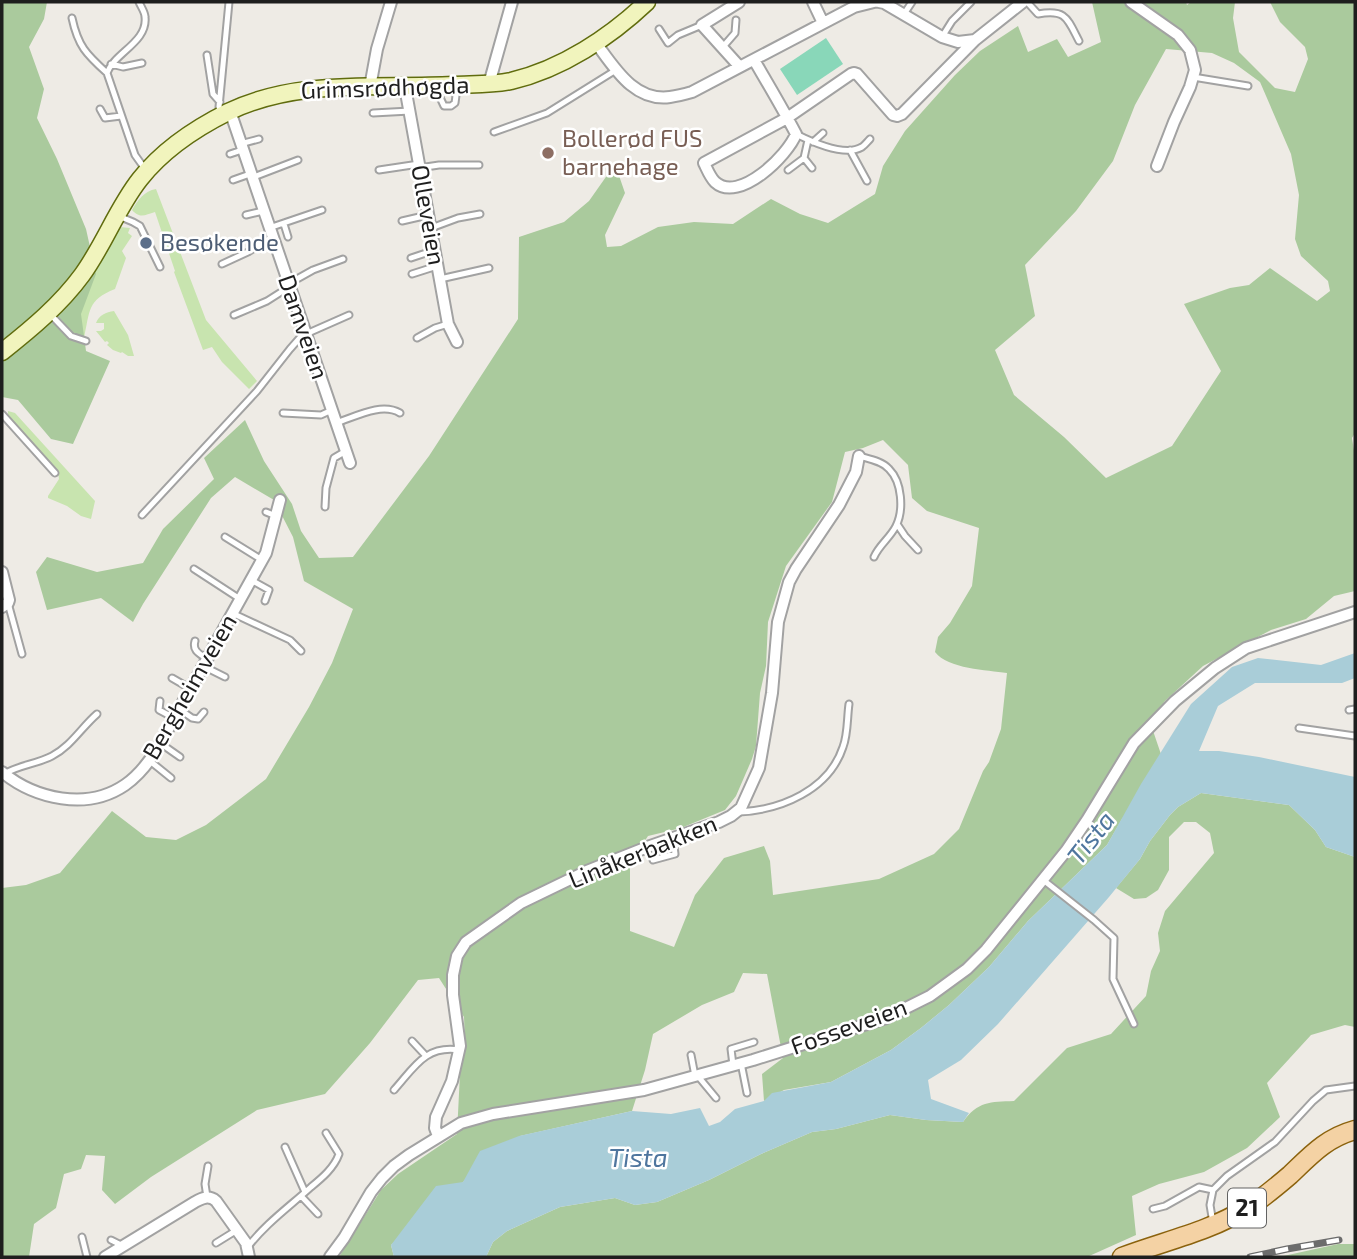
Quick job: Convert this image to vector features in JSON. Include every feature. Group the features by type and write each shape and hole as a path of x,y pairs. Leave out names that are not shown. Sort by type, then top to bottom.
{"main road":[{"name":"Grimsrødhøgda","path":"2,352 49,313 81,277 146,172 169,150 224,109 303,89 489,84 510,81 540,72 596,43 631,18 647,2"},
{"name":"21","path":"1122,1257 1230,1218 1264,1197 1323,1144 1355,1130"}],"street":[{"path":"370,87 391,2"},
{"path":"489,84 512,2"},
{"path":"739,2 702,25 739,66"},
{"path":"813,2 823,23"},
{"path":"596,43 624,80 653,97 668,98 692,92 854,7 877,2 884,3 942,37 958,42 975,40"},
{"path":"754,60 787,118 796,134 792,143 755,180 727,188 716,184 704,163 787,118 854,73 893,115 902,114 975,40 1025,2"},
{"path":"1131,2 1178,35 1191,50 1195,70 1157,166"},
{"name":"Olleveien","path":"405,87 448,324 457,342"},
{"name":"Damveien","path":"224,109 241,147 350,463"},
{"name":"Linåkerbakken","path":"438,1136 436,1118 453,1081 459,1050 453,975 457,956 466,942 521,904 587,871 719,822 741,808 759,768 772,693 778,622 789,582 839,505 856,471 859,456"},
{"name":"Bergheimveien","path":"3,773 26,788 75,801 100,797 133,779 160,743 262,560 266,552 271,514 280,500"},
{"path":"2,572 9,596 5,605"},
{"name":"Fosseveien","path":"331,1257 382,1178 394,1166 461,1123 493,1114 644,1090 886,1018 930,996 967,969 986,950 1066,851 1134,743 1175,701 1215,668 1247,648 1355,612"},
{"path":"105,1257 126,1248 195,1202 207,1197 216,1201 246,1243 248,1253"}],"lane":[{"path":"107,73 111,64 140,34 145,15 138,2"},
{"path":"224,109 229,2"},
{"path":"904,14 912,2"},
{"path":"942,37 952,21 971,2"},
{"path":"1025,2 1038,14 1055,11 1067,17 1079,41"},
{"path":"72,19 75,34 85,52 107,73 135,155 146,172"},
{"path":"722,48 735,33 736,20"},
{"path":"659,29 668,43 687,30 702,25"},
{"path":"207,55 213,94 224,109"},
{"path":"111,64 123,67 142,63"},
{"path":"494,132 547,113 616,69"},
{"path":"1193,77 1248,86"},
{"path":"100,108 105,118 121,116"},
{"path":"373,113 410,111"},
{"path":"788,170 804,158 810,141 822,133"},
{"path":"796,134 830,148 850,150 860,148 870,139"},
{"path":"230,154 258,139"},
{"path":"850,150 867,181"},
{"path":"804,158 812,168"},
{"path":"233,180 298,160"},
{"path":"379,170 480,165"},
{"path":"222,264 248,252 270,232 284,224 322,210"},
{"path":"246,215 262,211"},
{"path":"430,228 480,214"},
{"path":"118,215 140,226 160,267"},
{"path":"402,221 428,215"},
{"path":"284,224 288,237"},
{"path":"411,258 435,250"},
{"path":"234,315 267,301 313,270 343,260"},
{"path":"412,274 438,266"},
{"path":"440,279 489,268"},
{"path":"49,313 71,335 86,341"},
{"path":"142,515 257,391 306,333 349,316"},
{"path":"417,338 448,324"},
{"path":"336,424 379,409 394,410 400,414"},
{"path":"283,413 321,415 332,411"},
{"path":"2,414 55,473"},
{"path":"325,507 326,488 334,458 346,452"},
{"path":"859,456 881,463 889,469 896,478 901,497 897,524 874,556"},
{"path":"897,524 918,550"},
{"path":"225,537 262,560"},
{"path":"194,569 240,599"},
{"path":"251,580 269,590 265,601"},
{"path":"5,605 22,654"},
{"path":"232,613 290,640 300,651"},
{"path":"195,641 195,650 205,663 225,677"},
{"path":"172,678 191,689"},
{"path":"160,701 159,710 198,719 204,712"},
{"path":"736,812 782,804 809,792 824,778 835,765 843,747 849,704"},
{"path":"3,773 50,757 65,747 97,714"},
{"path":"1299,728 1355,736"},
{"path":"160,743 180,757"},
{"path":"149,761 171,778"},
{"path":"653,860 675,854 673,838"},
{"path":"1042,879 1114,938 1113,979 1134,1024"},
{"path":"412,1041 426,1056"},
{"path":"747,1093 731,1049 754,1042"},
{"path":"394,1090 426,1056 446,1048 459,1050"},
{"path":"691,1055 696,1075 716,1098"},
{"path":"1213,1226 1210,1205 1213,1190 1227,1176 1275,1142 1326,1090 1355,1086"},
{"path":"248,1253 255,1237 325,1175 340,1154 326,1133"},
{"path":"285,1147 303,1194 318,1214"},
{"path":"207,1197 205,1184 208,1167"},
{"path":"1153,1209 1165,1206 1199,1187 1213,1190"},
{"path":"216,1243 237,1230"},
{"path":"82,1237 87,1257"},
{"path":"111,1240 126,1248"}],"green space":[{"path":"2,2 47,2 44,19 29,47 44,89 37,118 86,229 96,274 81,314 86,351 110,361 73,444 51,439 18,400 2,397"},
{"path":"1092,2 1186,2 1187,5 1191,2 1235,2 1233,18 1239,52 1275,88 1295,92 1308,59 1305,47 1280,22 1270,2 1355,2 1355,433 1352,438 1355,457 1355,591 1334,596 1306,619 1271,630 1203,666 1165,701 1150,722 1164,763 1122,819 1107,845 1028,921 989,967 949,1005 891,1050 831,1082 784,1090 764,1101 762,1074 783,1058 767,974 743,973 734,992 702,1005 653,1034 632,1111 520,1136 391,1245 394,1257 339,1257 381,1190 398,1174 457,1134 460,1073 465,1044 464,1017 439,978 418,980 370,1043 325,1094 257,1110 151,1177 115,1204 102,1190 105,1156 86,1155 81,1169 64,1174 56,1208 34,1224 29,1257 2,1257 2,888 26,885 60,873 112,811 146,837 176,840 206,825 266,779 332,663 353,609 304,581 293,537 274,500 235,477 211,498 133,622 101,598 47,610 36,572 47,557 97,572 143,563 163,529 214,479 204,458 245,420 264,461 292,504 301,531 319,558 353,557 429,456 518,319 519,237 564,222 589,201 615,164 625,193 605,235 607,247 621,246 658,227 694,222 733,224 771,199 800,214 828,223 875,194 883,166 905,131 980,51 1018,26 1028,52 1057,39 1068,57 1101,42","holes":["1166,49 1212,53 1234,63 1260,82 1291,154 1299,195 1295,239 1301,256 1328,281 1330,291 1317,301 1270,268 1249,285 1230,288 1184,304 1221,371 1172,446 1106,478 1064,437 1014,395 995,350 1035,316 1025,265 1076,211 1113,161 1135,105","883,440 908,465 912,498 927,511 979,528 972,586 950,623 938,637 935,652 941,658 958,665 1007,673 1001,729 959,829 934,854 879,879 773,895 770,861 764,846 724,858 695,895 674,947 630,931 630,863 648,836 681,828 725,810 736,796 756,746 760,693 766,666 768,622 786,566 832,502 845,452"]},
{"path":"826,38 843,64 797,95 780,69"},
{"path":"156,189 206,320 257,381 249,389 222,362 212,347 203,350 155,212 140,215 132,210 139,199"},
{"path":"120,227 130,228 128,233 132,236 122,251 126,258 115,289 99,298 91,307 84,338 73,333 83,286"},
{"path":"114,311 128,335 134,356 113,350 96,331 104,329 104,323 96,323 99,318"},
{"path":"8,411 15,413 95,501 91,519 48,498 59,479 58,473 8,417"},
{"path":"1201,793 1289,805 1315,830 1326,847 1355,857 1355,1027 1345,1025 1311,1035 1267,1083 1280,1117 1247,1148 1204,1172 1159,1184 1132,1196 1136,1235 1087,1257 486,1257 493,1242 507,1231 560,1207 615,1198 635,1205 657,1202 812,1132 836,1129 890,1115 963,1122 979,1106 1014,1101 1067,1048 1111,1034 1146,996 1151,971 1160,951 1158,933 1165,911 1214,853 1210,833 1196,822 1184,822 1169,837 1169,870 1158,890 1146,898 1134,899 1116,888 1170,815"},
{"path":"1338,1244 1355,1244 1355,1257 1279,1257"}],"water":[{"name":"Tista","path":"1355,653 1355,678 1342,683 1255,683 1218,706 1199,751 1259,757 1355,777 1355,857 1326,847 1315,830 1289,805 1201,793 1178,807 1109,897 998,1024 961,1060 928,1080 931,1099 969,1113 963,1122 890,1115 836,1129 812,1132 657,1202 635,1205 615,1198 560,1207 507,1231 493,1242 486,1257 394,1257 391,1245 436,1186 463,1182 480,1151 519,1136 632,1111 671,1114 700,1108 709,1126 720,1122 735,1109 764,1101 772,1093 831,1082 891,1050 949,1005 989,967 1028,921 1107,845 1191,704 1232,667 1258,658 1321,665"}],"railway":[{"path":"1250,1257 1339,1240"}],"place":[{"name":"Bollerød FUS barnehage","path":"548,153"},
{"name":"Besøkende","path":"146,243"}]}
